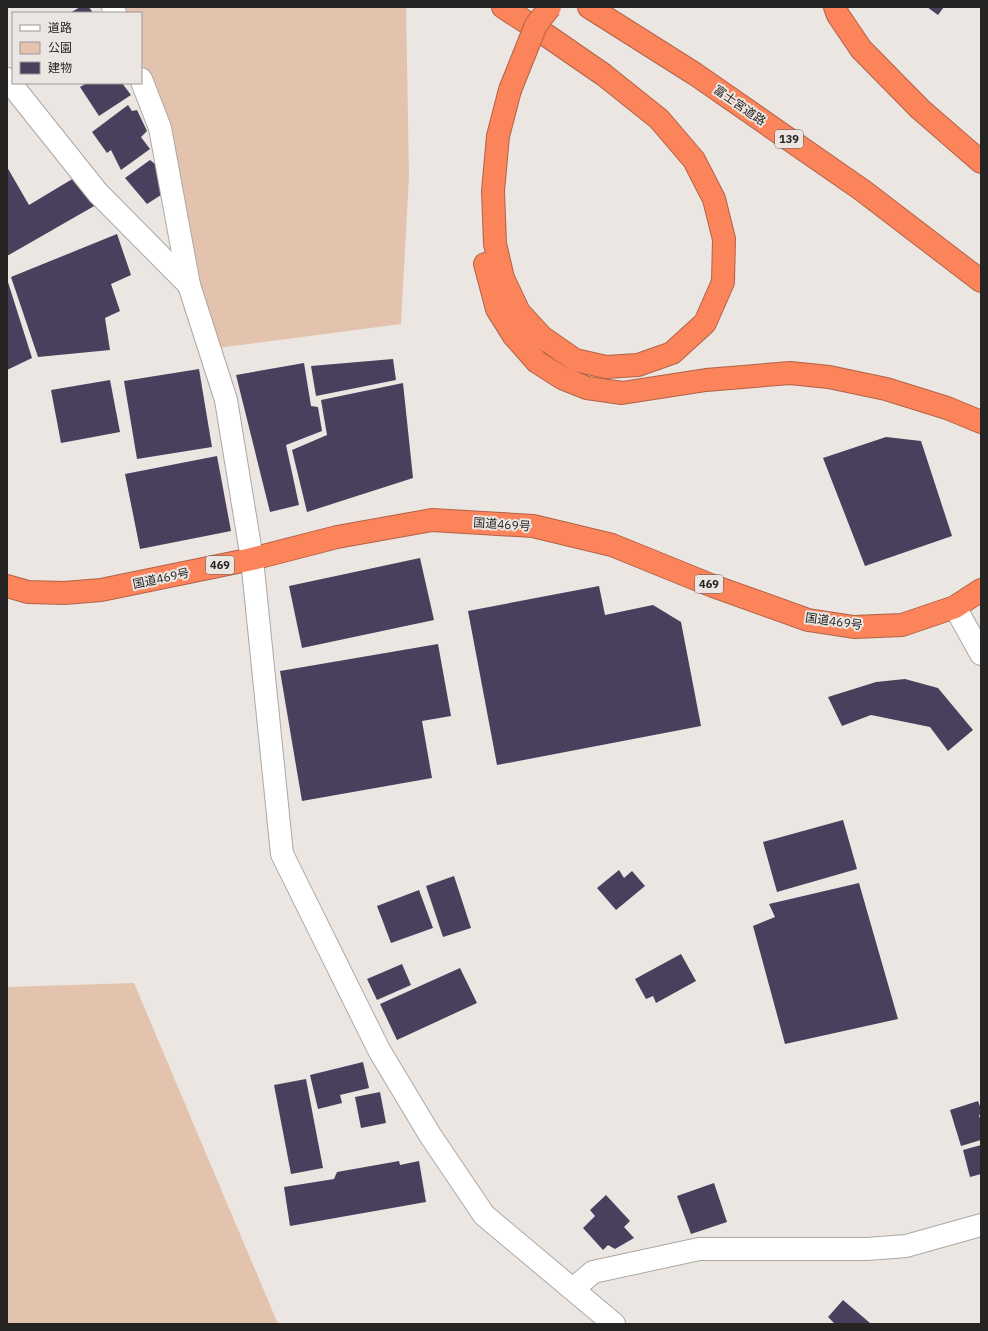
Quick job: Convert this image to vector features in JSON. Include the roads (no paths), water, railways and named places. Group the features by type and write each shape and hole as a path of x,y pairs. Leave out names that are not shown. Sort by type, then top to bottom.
{"highway":[{"path":"503,7 546,35 604,74 659,119 694,160 714,199 724,239 723,282 705,323 672,353 638,365 606,367 575,360 542,337 519,312 503,278 495,244 493,190 504,86 536,25 550,7"},
{"path":"532,7 522,20 504,86 485,135 479,210 485,265 497,309 514,336 537,362 562,378 587,388 622,392 706,380 790,373 829,377 886,389 947,408 981,422"},
{"name":"富士宮道路","path":"589,7 695,74 862,190 981,281"},
{"path":"835,7 838,15 861,49 920,110 981,162"},
{"name":"国道469号","path":"7,586 28,592 64,593 101,590 252,559 337,537 432,520 533,526 612,545 714,586 808,620 854,626 902,625 955,607 981,590"}],"street":[{"path":"7,79 98,193 189,285"},
{"path":"142,83 160,128 189,285 226,400 252,559 282,854 379,1050 434,1141 484,1215 614,1324"},
{"path":"955,607 981,654"},
{"path":"573,1289 593,1272 699,1249 867,1249 906,1246 981,1225"}]}
